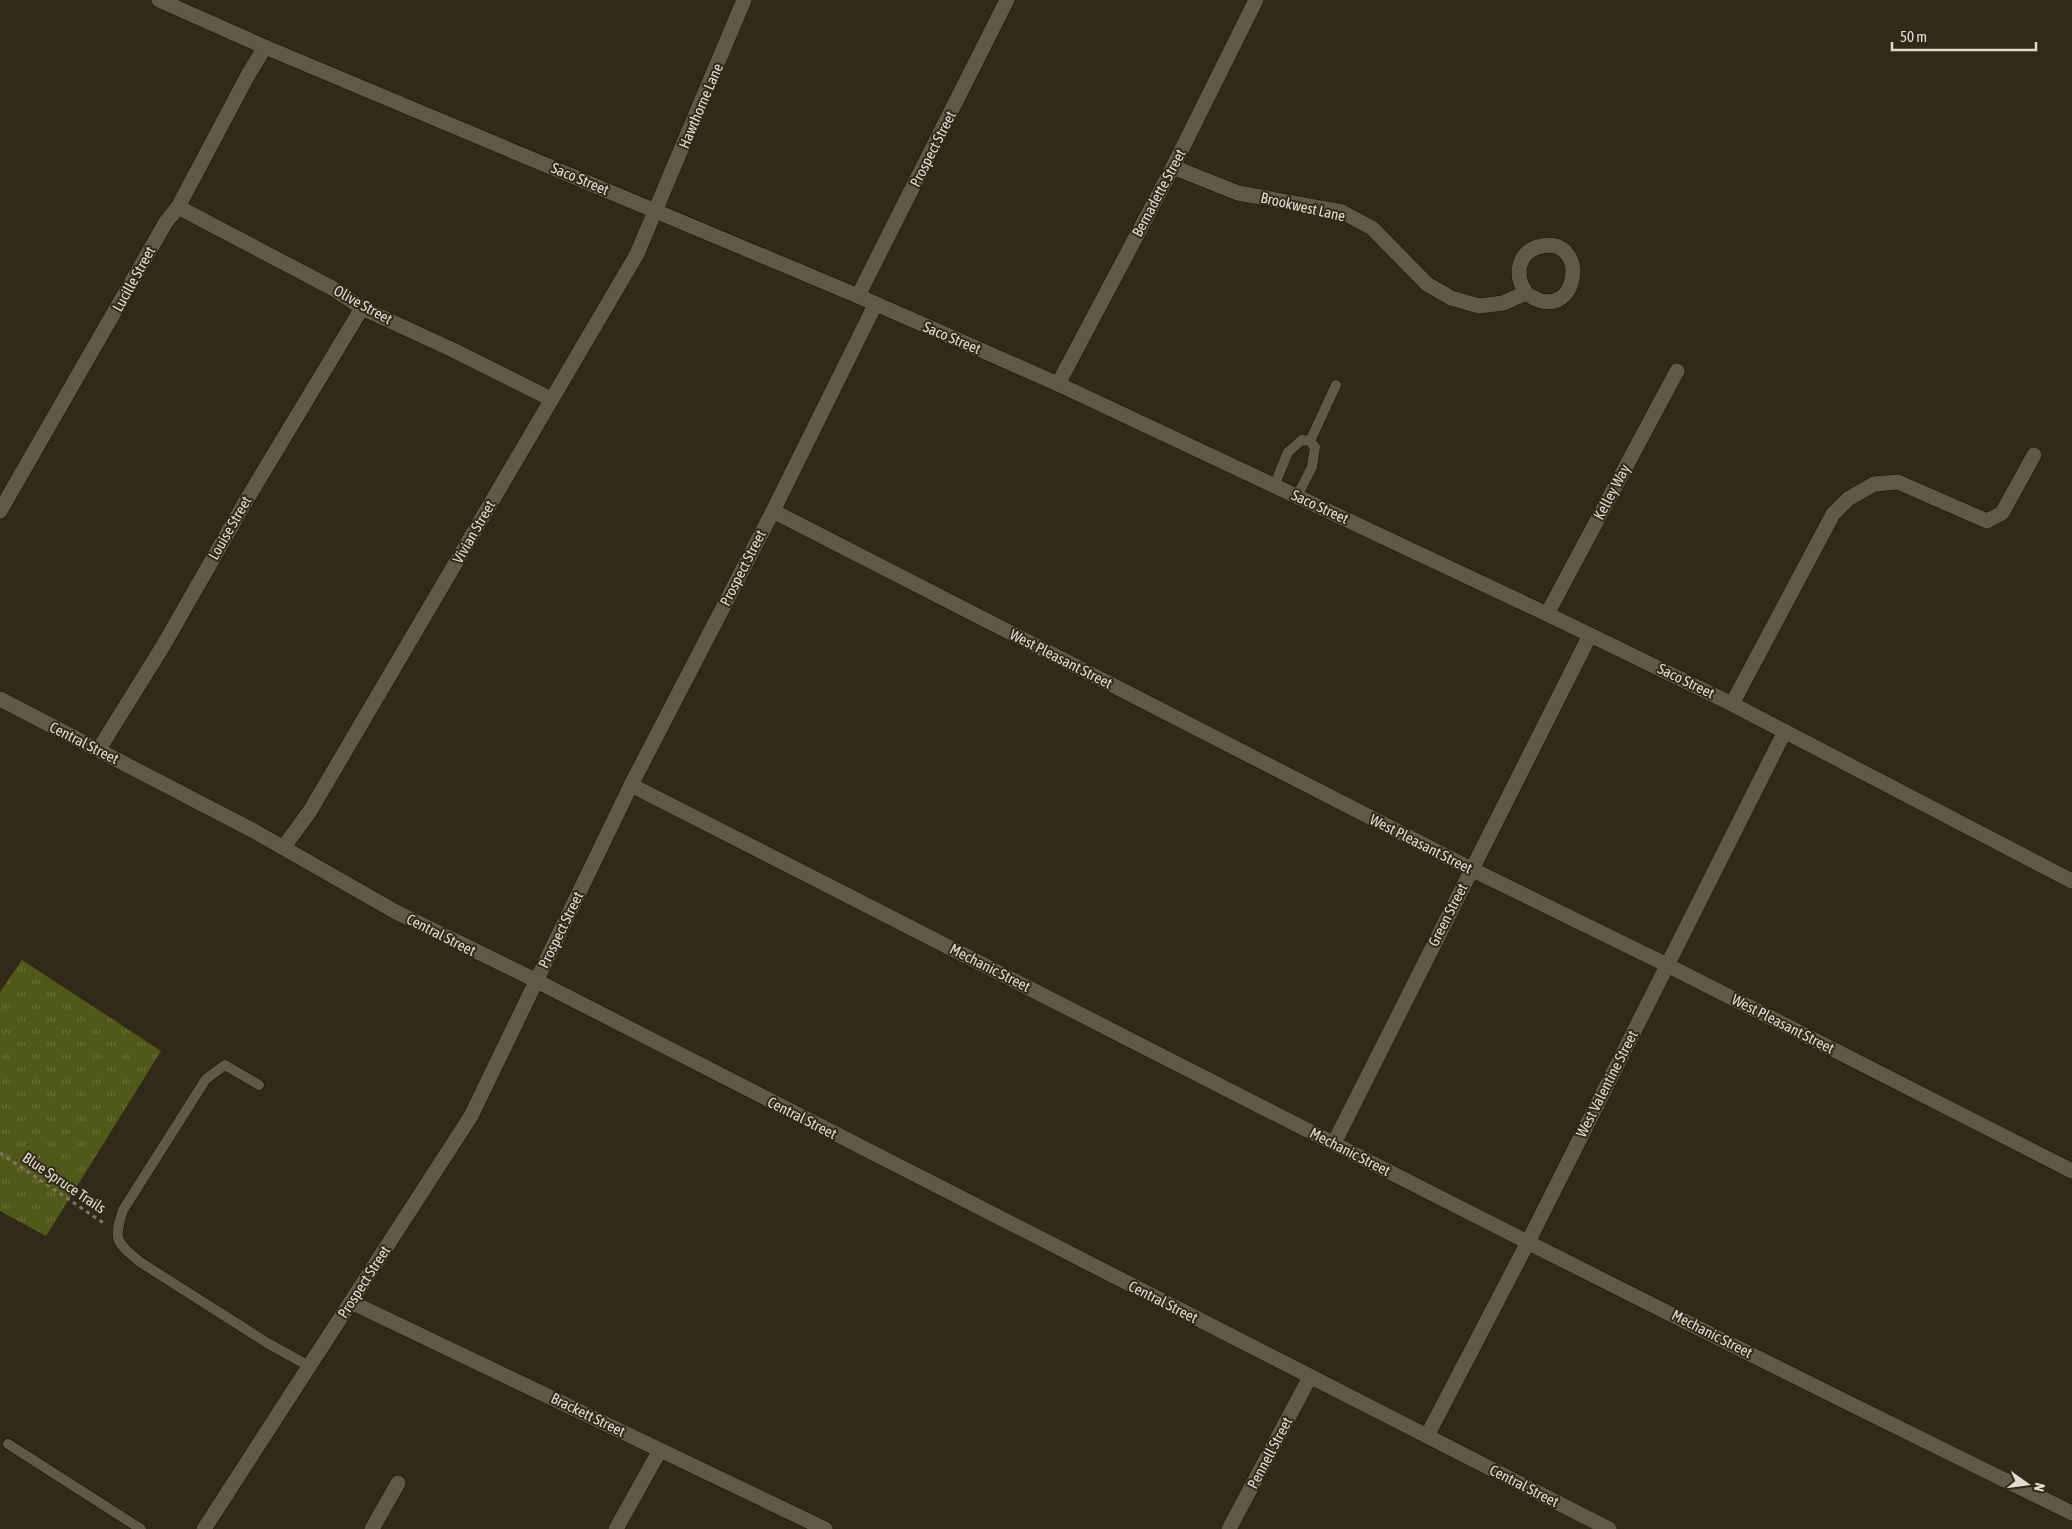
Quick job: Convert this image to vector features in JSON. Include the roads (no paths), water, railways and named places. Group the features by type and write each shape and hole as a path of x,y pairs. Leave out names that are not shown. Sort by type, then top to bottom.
{"street":[{"name":"Saco Street","path":"159,0 265,47 858,296 1058,384 1590,634 1785,731 2072,881"},
{"name":"Hawthorne Lane","path":"657,211 744,0"},
{"name":"Prospect Street","path":"858,296 1007,0"},
{"name":"Bernadette Street","path":"1058,384 1173,167 1256,0"},
{"name":"Lucille Street","path":"0,511 166,222 178,207 248,75 265,47"},
{"name":"Brookwest Lane","path":"1173,167 1238,193 1342,212 1372,228 1427,284 1451,298 1479,306 1503,303 1526,293"},
{"name":"Olive Street","path":"178,207 332,288 362,308 551,399"},
{"name":"Vivian Street","path":"283,848 310,811 551,399 584,347 638,254 657,211"},
{"name":"Prospect Street","path":"204,1529 471,1116 631,786 875,305"},
{"name":"Louise Street","path":"99,750 163,646 247,499 362,308"},
{"name":"Kelley Way","path":"1547,614 1677,371"},
{"name":"Saco Street","path":"1732,704 1834,514 1848,499 1874,484 1898,482 1988,521 2002,513 2034,455"},
{"name":"West Pleasant Street","path":"772,511 1471,869 1668,965 2072,1171"},
{"name":"Green Street","path":"1334,1143 1590,634"},
{"name":"Central Street","path":"0,699 283,848 396,912 1609,1529"},
{"name":"West Valentine Street","path":"1427,1436 1528,1242 1785,731"},
{"name":"Mechanic Street","path":"631,786 1528,1242 1893,1426 2072,1513"},
{"name":"Brackett Street","path":"351,1302 825,1529"},
{"name":"Pennell Street","path":"1230,1529 1310,1377"},
{"path":"616,1529 660,1450"},
{"path":"372,1529 398,1483"}],"lane":[{"path":"1310,441 1336,385"},
{"path":"1274,486 1288,452 1302,440 1310,441 1315,447 1312,467 1297,496"},
{"path":"259,1085 225,1065 206,1080 123,1210 116,1231 122,1248 140,1262 268,1344 309,1366"},
{"path":"8,1444 141,1529"}]}
